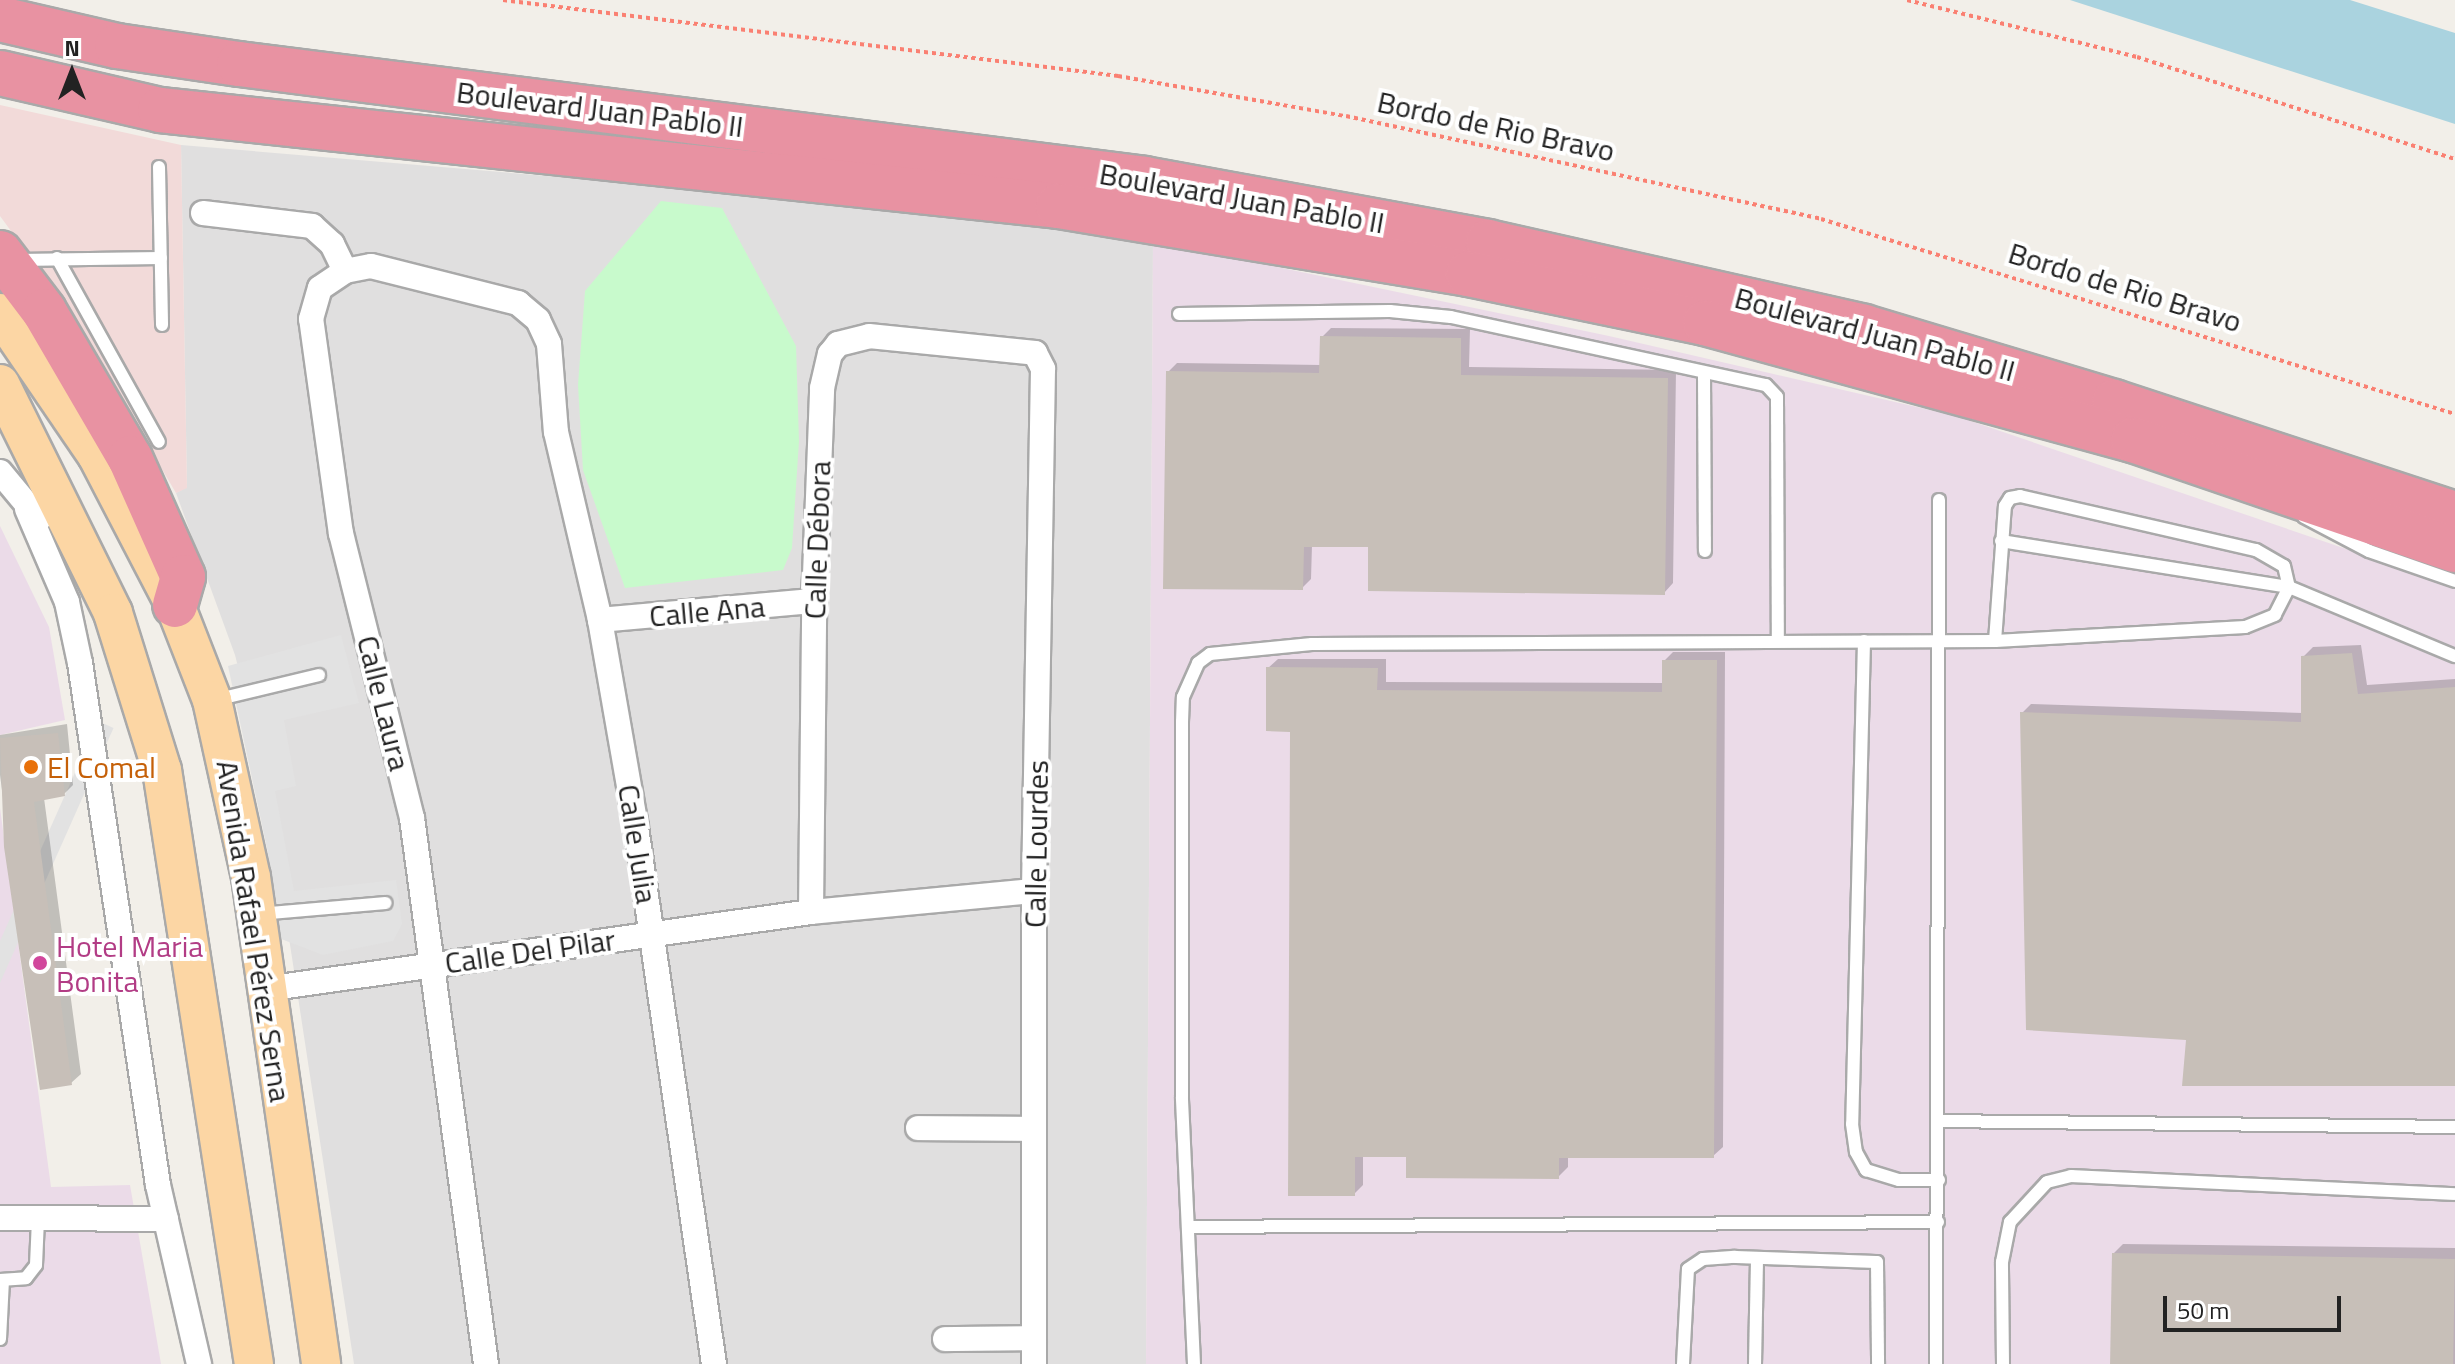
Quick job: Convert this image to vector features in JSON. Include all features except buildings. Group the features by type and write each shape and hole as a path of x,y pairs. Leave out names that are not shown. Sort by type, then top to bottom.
{"highway":[{"name":"Boulevard Juan Pablo II","path":"0,19 117,46 239,64 1145,179 1488,242 1864,327 2114,402 2455,514"},
{"name":"Boulevard Juan Pablo II","path":"7,78 192,114 913,188 1334,249 1705,323 2133,440 2455,550"},
{"path":"3,256 44,311 130,458 183,577 175,605"}],"main road":[{"name":"Avenida Rafael Pérez Serna","path":"0,313 97,455 175,605 212,700 229,763 256,914 321,1364"},
{"path":"0,384 91,563 131,665 162,770 254,1364"}],"street":[{"path":"203,213 312,226 332,244 345,271"},
{"name":"Calle Julia","path":"345,271 371,266 518,303 543,329 565,481 600,620 651,935 714,1364"},
{"name":"Calle Laura","path":"345,271 320,288 313,306 317,379 341,534 412,818 486,1364"},
{"name":"Calle Débora","path":"811,912 814,601 822,388 830,354 838,344 869,336 1009,351"},
{"name":"Calle Lourdes","path":"1009,351 1035,353 1043,369 1034,891 1034,1364"},
{"path":"0,472 27,509 67,602 80,663 166,1219 199,1364"},
{"path":"27,509 91,563"},
{"name":"Calle Ana","path":"600,620 814,601"},
{"name":"Calle Del Pilar","path":"265,989 811,912 1034,891"},
{"path":"918,1128 1034,1129"},
{"path":"0,1218 166,1219"},
{"path":"945,1339 1034,1338"}],"lane":[{"path":"159,167 162,325"},
{"path":"3,256 161,258"},
{"path":"57,258 159,442"},
{"path":"1179,314 1390,311 1451,317 1648,356 1704,374 1766,385 1777,397 1778,640"},
{"path":"1704,374 1705,551"},
{"path":"2265,484 2317,528 2455,581"},
{"path":"1194,1364 1182,1097 1182,722 1183,697 1198,663 1210,654 1312,644 1995,641 2245,627 2275,615 2289,587 2284,566 2256,550 2020,496 2010,498 2005,506 1995,641"},
{"path":"1936,1364 1939,500"},
{"path":"2001,541 2289,587 2455,656"},
{"path":"1864,641 1852,1124 1856,1152 1866,1170 1899,1180 1939,1180"},
{"path":"212,700 319,675"},
{"path":"256,914 386,903"},
{"path":"1937,1121 2455,1127"},
{"path":"2003,1364 2002,1262 2010,1222 2047,1182 2071,1176 2455,1194"},
{"path":"0,1339 1,1280 26,1278 36,1265 38,1219"},
{"path":"1190,1227 1938,1222"},
{"path":"1755,1364 1757,1258"},
{"path":"1683,1364 1688,1269 1703,1259 1757,1258 1877,1262 1878,1364"}],"path":[{"name":"Bordo de Rio Bravo","path":"503,0 1118,76 1361,119 1821,219 2455,414"},
{"path":"1907,0 2137,57 2455,159"}],"shaded area":[{"path":"0,105 181,145 187,488 176,493 66,306 0,216"},
{"path":"181,145 761,194 1153,241 1146,1364 354,1364 262,761 235,655 176,493 187,487"},
{"path":"1153,241 1609,336 1956,416 2455,586 2455,1364 1146,1364"},
{"path":"0,526 49,627 65,720 0,735"},
{"path":"341,635 359,703 284,720 296,786 275,791 294,891 396,880 402,924 393,941 323,955 276,937 268,853 228,666"},
{"path":"98,721 114,728 0,983 0,941"},
{"path":"0,808 51,1187 130,1185 161,1364 0,1364"}],"green space":[{"path":"661,201 722,208 796,346 799,441 792,548 783,570 625,588 583,470 578,385 585,291"}],"water":[{"path":"2070,0 2350,0 2455,33 2455,124"}],"place":[{"name":"El Comal","path":"31,767"},
{"name":"Hotel Maria Bonita","path":"40,963"}]}
